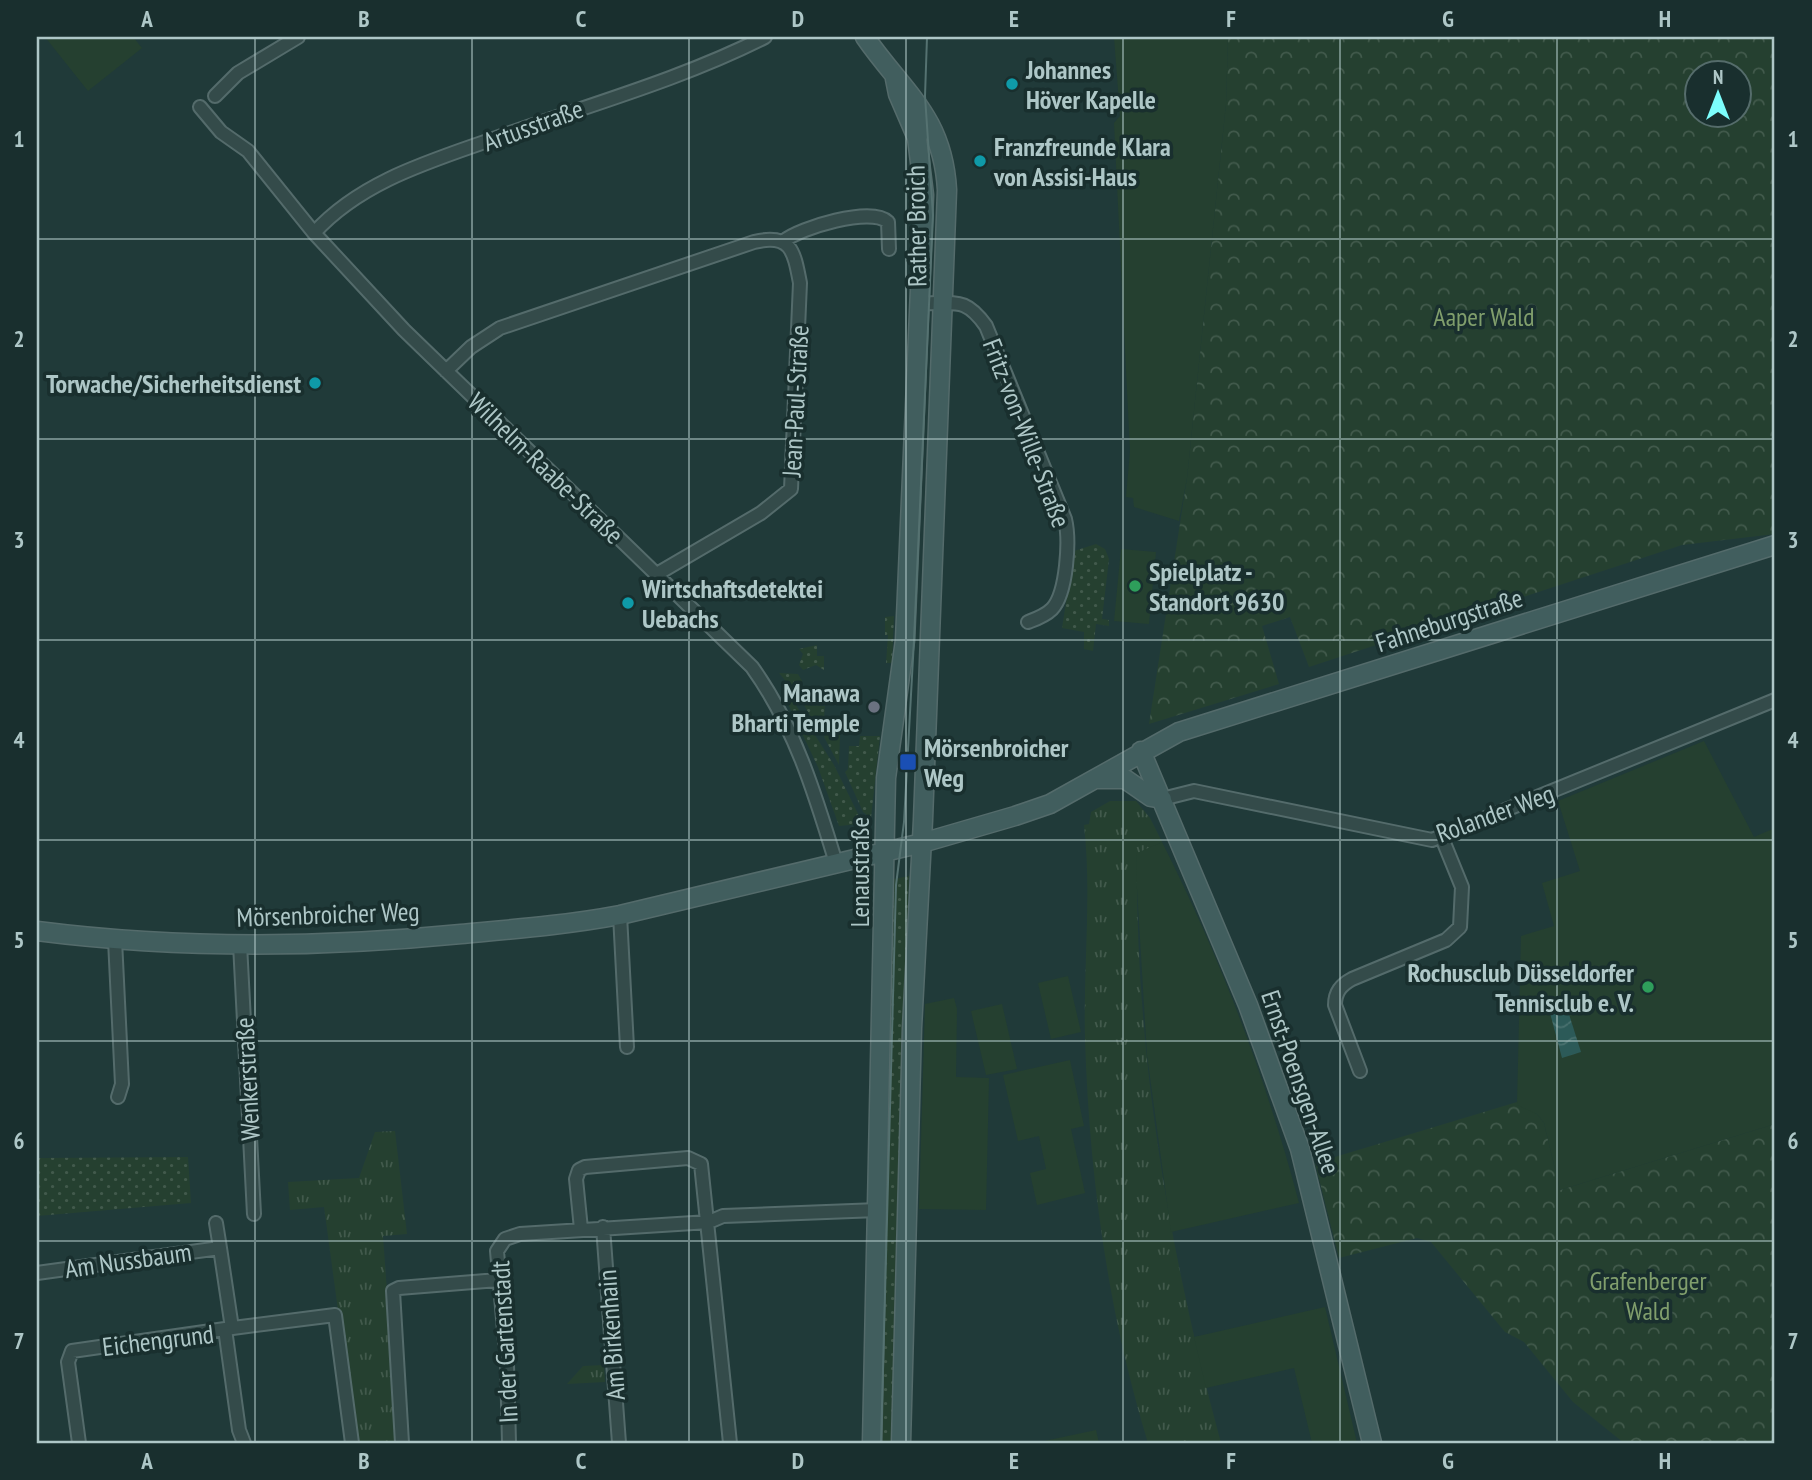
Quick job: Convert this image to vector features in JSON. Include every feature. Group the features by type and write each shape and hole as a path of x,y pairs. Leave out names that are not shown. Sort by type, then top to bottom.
{"main road":[{"name":"Rather Broich","path":"865,37 895,79 908,88 922,108 944,160 947,190 944,304"},
{"name":"Rather Broich","path":"895,79 898,94 915,132 923,172 920,303"},
{"name":"Lenaustraße","path":"872,1443 886,776 905,640 920,303"},
{"path":"901,1443 912,1028 944,304"},
{"name":"Fahneburgstraße","path":"1141,751 1194,727 1775,545"},
{"name":"Mörsenbroicher Weg","path":"37,931 115,940 361,944 576,923 620,915 922,843 1023,813 1070,793 1141,751"},
{"name":"Ernst-Poensgen-Allee","path":"1141,751 1248,1005 1300,1149 1372,1443"},
{"path":"1096,779 1125,779 1151,797 1162,799"}],"street":[{"path":"215,96 223,85 239,73 298,37"},
{"name":"Artusstraße","path":"314,233 331,214 412,168 701,65 765,37"},
{"name":"Wilhelm-Raabe-Straße","path":"200,107 221,132 248,151 314,233 446,372 737,650 767,688 799,749 836,863"},
{"path":"446,372 471,347 500,328 754,242 772,238 783,241 813,225 878,217 888,222 889,249"},
{"name":"Jean-Paul-Straße","path":"657,574 786,496 793,483 800,283 793,256 783,241"},
{"name":"Fritz-von-Wille-Straße","path":"920,303 962,302 977,313 986,326 1068,530 1064,573 1057,602 1043,616 1028,622"},
{"name":"Rolander Weg","path":"1162,799 1194,790 1421,838 1442,838 1775,700"},
{"path":"1360,1071 1335,1005 1336,996 1339,989 1352,979 1446,940 1460,927 1462,887 1442,838"},
{"path":"620,915 627,1047"},
{"path":"115,940 122,1084 118,1097"},
{"name":"Wenkerstraße","path":"240,944 254,1214"},
{"path":"581,1229 576,1179 579,1170 590,1165 688,1158 698,1160 703,1166 730,1443"},
{"name":"In der Gartenstadt","path":"509,1443 507,1364 497,1251 505,1239 520,1234 603,1227 709,1222 723,1216 878,1210"},
{"name":"Am Nussbaum","path":"216,1223 229,1329"},
{"name":"Am Birkenhain","path":"603,1227 619,1443"},
{"name":"Am Nussbaum","path":"37,1273 220,1248"},
{"path":"402,1443 393,1292 399,1288 498,1280"},
{"path":"229,1329 335,1315 352,1443"},
{"name":"Eichengrund","path":"79,1443 68,1362 72,1351 229,1329 239,1430 244,1443"}],"green space":[{"path":"45,37 133,37 142,48 88,91"},
{"path":"1114,37 1228,37 1226,104 1187,478 1179,521 1134,507 1133,498 1126,497 1130,451 1114,123 1120,116"},
{"name":"Aaper Wald","path":"1228,37 1775,37 1775,534 1682,545 1309,667 1290,617 1262,626 1279,684 1149,724 1187,478 1226,104"},
{"path":"1096,544 1105,549 1109,559 1102,619 1109,620 1109,626 1096,624 1093,651 1084,649 1084,632 1062,628 1074,551"},
{"name":"Spielplatz - Standort 9630","path":"1121,549 1156,552 1149,624 1114,621"},
{"path":"894,616 892,663 886,663 888,635 885,635 885,617"},
{"path":"817,645 817,656 824,656 824,670 816,665 803,670 799,665 803,654 799,649"},
{"path":"779,673 798,674 802,681 801,699"},
{"path":"792,699 834,765 861,820 859,824 839,826 818,767 787,702"},
{"path":"804,705 825,706 823,731 819,731"},
{"path":"840,735 839,765 824,737"},
{"path":"860,736 880,736 871,818 863,812 845,772 848,769 849,746 859,746"},
{"name":"Rochusclub Düsseldorfer Tennisclub e. V.","path":"1704,741 1754,837 1775,828 1775,1124 1560,1190 1544,1123 1537,1114 1517,1105 1521,936 1554,926 1542,883 1580,871 1558,801"},
{"path":"1110,801 1136,801 1150,818 1162,842 1137,854 1138,929 1149,1077 1171,1225 1202,1371 1221,1443 1148,1443 1122,1344 1103,1243 1087,1089 1087,878 1084,825 1089,824 1091,812"},
{"path":"1162,842 1203,929 1240,1019 1272,1110 1299,1203 1171,1232 1147,1055 1136,872 1137,853"},
{"path":"909,876 894,1443 877,1443 889,880"},
{"path":"1068,976 1081,1032 1051,1039 1038,983"},
{"path":"954,998 957,1009 956,1077 989,1078 986,1210 919,1209 925,1004"},
{"path":"1002,1004 1017,1069 986,1075 971,1011"},
{"path":"1070,1060 1084,1126 1071,1129 1085,1193 1037,1205 1030,1173 1046,1169 1039,1136 1018,1141 1003,1075"},
{"name":"Grafenberger Wald","path":"1517,1102 1537,1114 1544,1123 1560,1190 1775,1124 1775,1443 1624,1443 1573,1402 1524,1342 1505,1332 1431,1242 1417,1238 1339,1258 1315,1163"},
{"path":"395,1131 407,1234 383,1236 398,1443 356,1443 324,1207 290,1210 288,1182 359,1178 375,1132"},
{"path":"188,1157 191,1203 37,1216 37,1158"},
{"path":"1325,1307 1357,1443 1312,1443 1294,1368 1206,1388 1194,1337"},
{"path":"604,1365 605,1382 567,1384 583,1366"},
{"path":"1096,1430 1099,1443 1035,1443"}],"water":[{"path":"1567,1008 1581,1052 1562,1058 1550,1013"}],"tram line":[{"path":"881,1443 896,885 904,822 933,215 925,96 927,37"}],"place":[{"name":"Johannes Höver Kapelle","path":"1012,84"},
{"name":"Franzfreunde Klara von Assisi-Haus","path":"980,161"},
{"name":"Torwache/Sicherheitsdienst","path":"315,383"},
{"name":"Spielplatz - Standort 9630","path":"1135,586"},
{"name":"Wirtschaftsdetektei Uebachs","path":"628,603"},
{"name":"Manawa Bharti Temple","path":"874,707"},
{"name":"Mörsenbroicher Weg","path":"908,762"},
{"name":"Rochusclub Düsseldorfer Tennisclub e. V.","path":"1648,987"}]}
